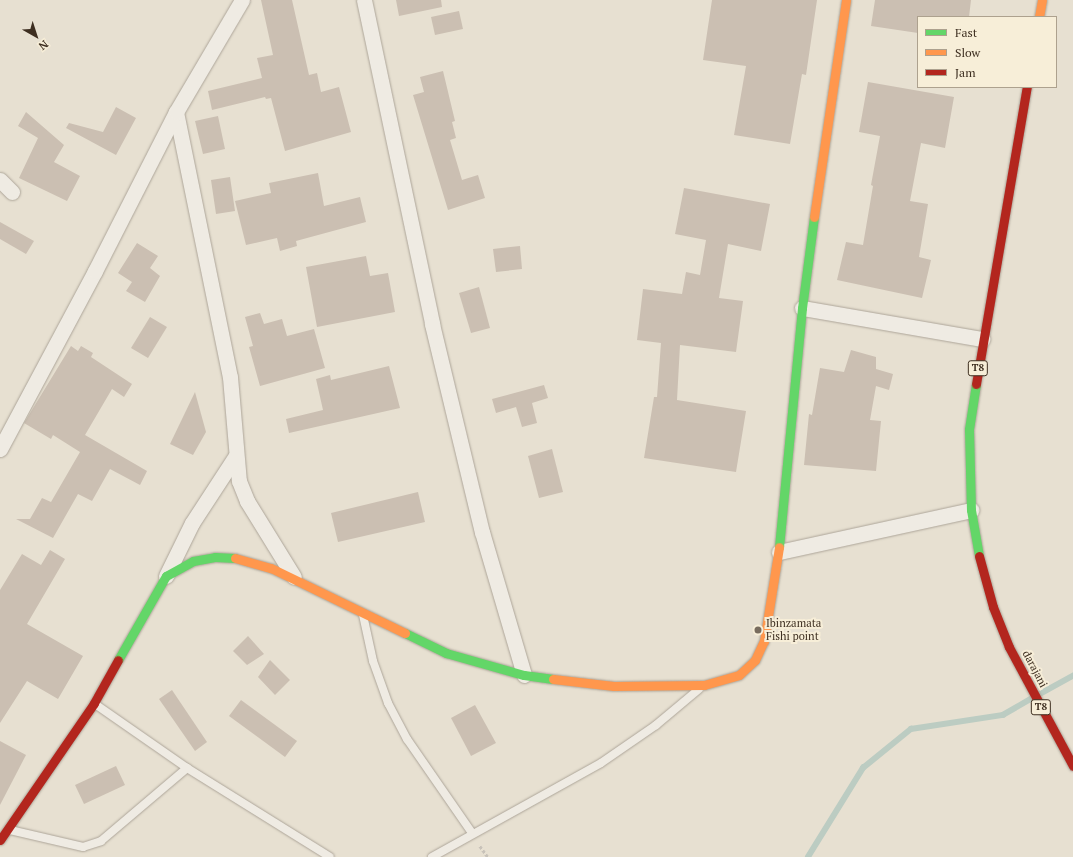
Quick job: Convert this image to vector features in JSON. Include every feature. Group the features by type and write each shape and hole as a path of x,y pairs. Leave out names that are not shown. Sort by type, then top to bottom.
{"main road":[{"path":"2,831 94,703 166,576 192,561 215,557 239,558 294,577 446,653 524,675 614,686 704,685 739,675 755,660 764,641 779,552 802,308 846,0"},
{"path":"1039,16 1042,0"},
{"name":"T8","path":"972,510 969,429 982,339 1027,88"},
{"name":"darajani","path":"972,510 981,570 993,608 1009,647 1073,766"}],"street":[{"path":"0,449 95,271 176,112 242,0"},
{"path":"364,0 432,324 482,532 524,675"},
{"path":"176,112 230,377 235,413 236,457 239,481 247,501 294,577"},
{"path":"0,180 12,192"},
{"path":"802,308 982,339"},
{"path":"166,576 192,523 236,457"},
{"path":"779,552 972,510"}],"lane":[{"path":"362,612 373,661 388,703 407,739 472,833"},
{"path":"432,857 472,833 546,795 601,763 656,725 704,685"},
{"path":"94,703 187,768 330,857"},
{"path":"2,831 83,847 102,841 187,768"}],"building":[{"path":"261,0 292,0 309,75 317,73 321,92 339,87 351,132 285,151 271,98 266,99 265,97 212,110 208,91 262,78 257,58 273,55"},
{"path":"396,0 441,0 442,7 399,16"},
{"path":"712,0 817,0 806,75 802,74 790,144 734,135 746,66 703,60"},
{"path":"875,0 971,0 969,16 917,16 917,33 871,26"},
{"path":"459,11 463,29 435,35 431,17"},
{"path":"443,71 455,121 452,122 456,138 450,140 462,180 478,175 485,198 448,210 413,95 424,92 420,77"},
{"path":"868,82 954,97 945,148 921,143 910,201 928,204 919,257 931,260 922,298 837,280 846,242 863,245 873,186 871,185 880,136 859,132"},
{"path":"116,107 136,118 116,155 66,128 69,123 103,132"},
{"path":"26,112 64,145 54,162 80,176 67,201 19,178 38,138 18,126"},
{"path":"218,116 225,149 203,154 195,121"},
{"path":"318,173 324,206 360,197 366,222 296,241 297,246 280,251 277,238 246,245 235,201 271,193 269,183"},
{"path":"230,177 235,211 216,214 211,180"},
{"path":"684,188 770,204 761,251 728,244 719,298 743,301 736,352 680,345 677,400 746,411 736,472 644,458 654,397 657,397 661,343 637,340 643,289 682,294 686,272 700,275 706,240 675,234"},
{"path":"0,222 34,241 26,254 0,239"},
{"path":"137,243 158,256 150,268 160,276 145,302 126,291 132,282 118,273"},
{"path":"520,246 522,269 496,272 493,249"},
{"path":"366,256 370,276 388,273 395,312 317,327 306,267"},
{"path":"479,287 490,328 471,333 459,293"},
{"path":"260,313 264,324 282,319 287,336 314,329 325,368 260,386 249,347 253,346 245,317"},
{"path":"150,317 167,327 148,358 131,348"},
{"path":"71,346 78,351 81,346 93,353 91,357 132,384 124,397 112,389 85,435 147,471 140,485 110,469 92,501 78,494 53,538 16,519 30,519 42,498 51,502 80,452 53,435 51,439 24,423"},
{"path":"851,350 876,357 876,369 893,374 889,390 876,386 870,420 881,421 876,471 804,465 809,414 812,415 820,368 844,372"},
{"path":"389,366 400,408 289,433 286,419 323,410 316,379 330,375 331,380"},
{"path":"544,385 548,398 532,403 537,423 522,427 516,407 496,413 492,399"},
{"path":"195,392 206,432 193,455 170,444"},
{"path":"552,449 563,492 539,498 528,456"},
{"path":"418,492 425,522 338,542 331,513"},
{"path":"50,550 65,559 27,624 83,656 58,699 27,681 0,723 0,590 22,554 41,565"},
{"path":"248,636 264,654 247,665 233,651"},
{"path":"270,660 290,680 275,695 258,677"},
{"path":"172,690 207,742 195,751 159,699"},
{"path":"241,700 297,741 285,757 229,716"},
{"path":"475,705 496,743 471,756 451,718"},
{"path":"0,741 26,755 0,805"},
{"path":"116,766 125,785 84,804 75,785"}],"waterway":[{"path":"1040,694 1073,676"},
{"path":"808,857 863,768 911,729 1003,715 1033,698"}],"traffic: fast":[{"path":"779,547 802,308 814,217"},
{"path":"976,384 969,429 971,510 979,556"},
{"path":"118,660 166,576 193,561 215,557 235,558"},
{"path":"405,633 446,653 524,675 553,679"}],"traffic: slow":[{"path":"814,217 846,0"},
{"path":"1039,16 1042,0"},
{"path":"553,679 614,686 704,685 739,675 755,660 764,641 779,547"},
{"path":"235,558 271,568 405,633"}],"traffic: jam":[{"path":"976,384 1027,88"},
{"path":"979,556 993,607 1009,647 1073,766"},
{"path":"0,840 94,703 118,660"}],"place":[{"name":"Ibinzamata Fishi point","path":"758,630"}]}
